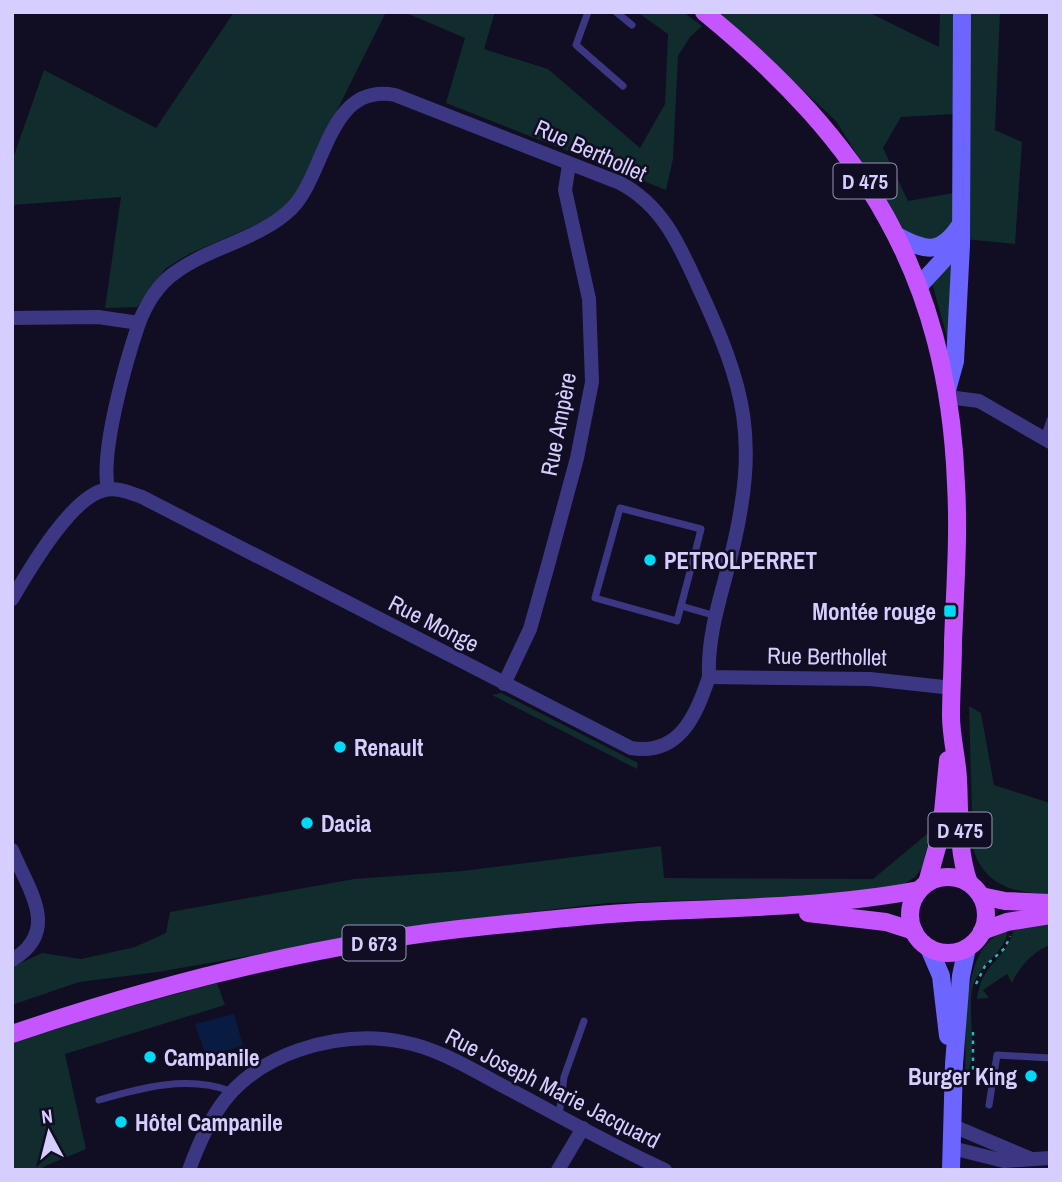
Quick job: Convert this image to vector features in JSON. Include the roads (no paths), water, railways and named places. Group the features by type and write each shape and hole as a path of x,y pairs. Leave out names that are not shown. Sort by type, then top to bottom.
{"main road":[{"name":"D 475","path":"704,12 759,58 814,113 854,164 897,236 919,286 948,400 956,484 953,688 941,833 923,886"},
{"name":"D 475","path":"951,718 961,856 975,890"},
{"path":"1050,903 1004,901 948,877 923,886 910,910 914,931 929,948 951,953 967,948 982,931 1007,922 1050,915"},
{"name":"D 673","path":"12,1034 166,988 350,946 483,927 638,913 745,909 923,886"},
{"path":"975,890 986,910 982,931"},
{"name":"D 673","path":"745,909 831,914 886,922 914,931"}],"street":[{"path":"962,12 961,246 955,361 948,400 979,401 1047,440"},
{"name":"Rue Berthollet","path":"108,489 104,471 105,455 139,323 156,292 175,272 273,223 292,208 310,182 336,123 351,106 369,96 395,94 620,183 642,195 653,206 679,246 724,344 741,400 748,455 744,495 710,648 709,677 870,679 953,688"},
{"name":"Rue Ampère","path":"504,684 530,629 577,458 590,391 593,354 589,299 566,202 569,165"},
{"path":"897,236 919,245 939,247 948,243 959,227"},
{"path":"919,286 943,260 959,227"},
{"path":"12,318 98,317 139,323"},
{"path":"12,600 81,502 108,489"},
{"name":"Rue Monge","path":"108,489 124,491 142,498 614,742 646,750 670,744 684,732 709,677"},
{"path":"12,850 37,913 39,926 36,940 12,960"},
{"path":"929,948 941,976 954,1064"},
{"path":"951,1170 954,1064 961,976 967,948"},
{"name":"Rue Joseph Marie Jacquard","path":"189,1170 204,1133 230,1091 256,1071 298,1050 340,1040 382,1039 435,1052 665,1170"},
{"path":"953,1126 1034,1165"},
{"path":"558,1170 583,1128"},
{"path":"952,1148 1004,1161 1034,1165 1050,1158"}],"lane":[{"path":"588,12 576,45 622,86"},
{"path":"616,12 632,25"},
{"path":"1047,440 1050,420"},
{"path":"620,508 701,530 695,553 677,621 595,598 620,508"},
{"path":"695,553 730,561"},
{"path":"681,606 716,616"},
{"path":"559,1116 564,1076 584,1021"},
{"path":"989,1105 997,1055 1050,1058"},
{"path":"99,1100 141,1087 177,1084 218,1087 230,1091"}],"water":[{"path":"234,1014 243,1046 206,1056 195,1024"}],"place":[{"name":"PETROLPERRET","path":"650,560"},
{"name":"Montée rouge","path":"950,611"},
{"name":"Renault","path":"340,747"},
{"name":"Dacia","path":"307,823"},
{"name":"Campanile","path":"150,1057"},
{"name":"Burger King","path":"1031,1076"},
{"name":"Hôtel Campanile","path":"121,1122"}]}
